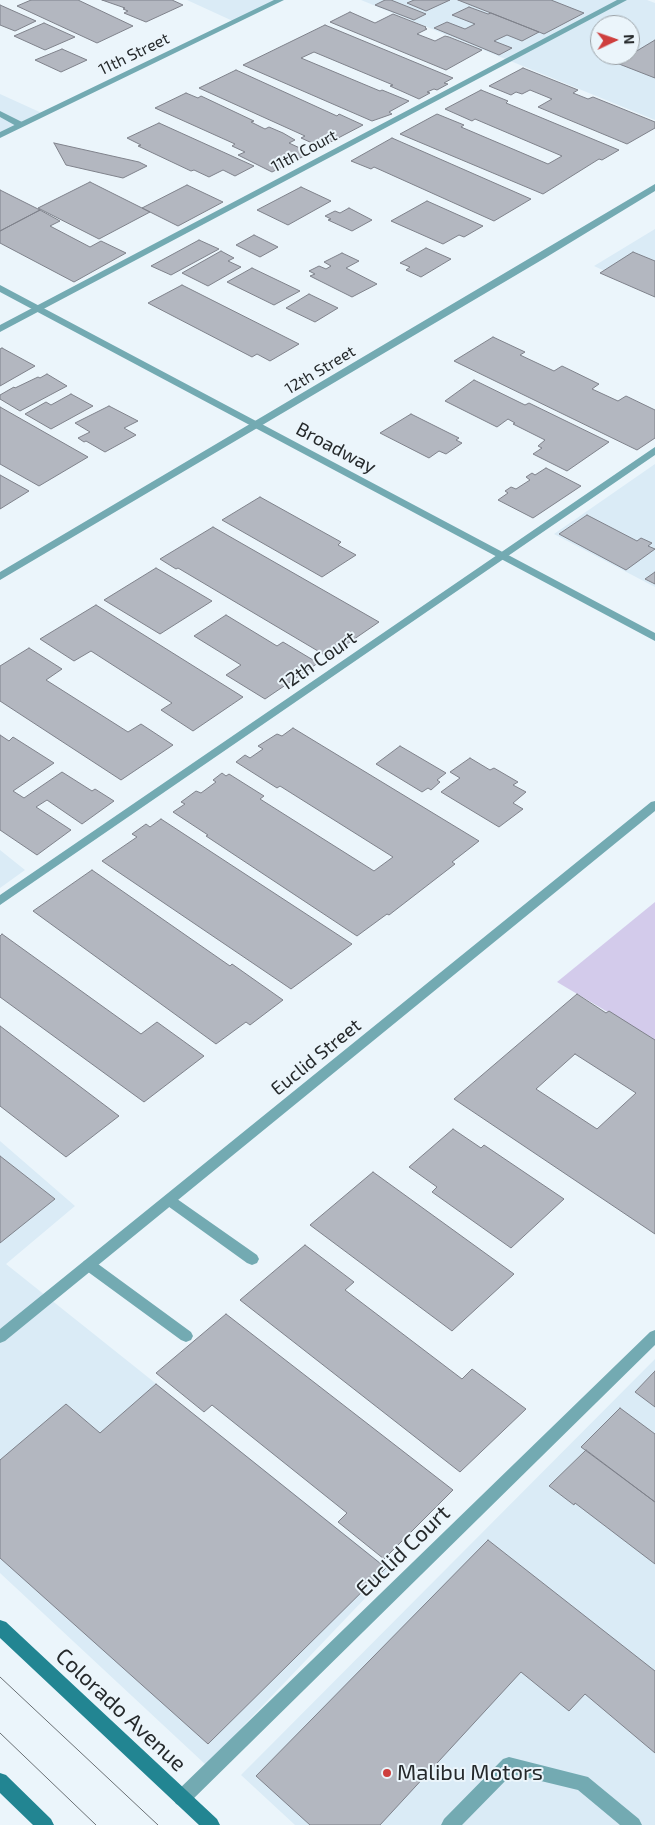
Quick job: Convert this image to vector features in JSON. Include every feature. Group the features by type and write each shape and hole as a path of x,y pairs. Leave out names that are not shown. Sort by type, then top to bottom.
{"main road":[{"name":"Colorado Avenue","path":"0,1628 211,1825"},
{"path":"0,1781 45,1825"}],"street":[{"name":"11th Street","path":"0,135 280,0"},
{"name":"11th Court","path":"0,329 623,0"},
{"path":"0,114 21,125"},
{"name":"12th Street","path":"0,577 655,187"},
{"name":"Broadway","path":"0,288 655,638"},
{"name":"12th Court","path":"0,901 655,450"},
{"name":"Euclid Street","path":"0,1337 655,805"},
{"path":"170,1200 252,1258"},
{"path":"90,1265 186,1336"},
{"name":"Euclid Court","path":"182,1798 655,1336"},
{"path":"450,1825 509,1765 582,1783 633,1825"}],"shaded area":[{"path":"187,0 280,0 235,22"},
{"path":"361,0 647,0 655,3 655,120"},
{"path":"0,94 44,114 0,135"},
{"path":"655,229 655,294 594,266"},
{"path":"655,464 655,587 554,534"},
{"path":"0,850 25,870 0,888"},
{"path":"655,902 655,1040 557,982"},
{"path":"0,1141 75,1206 6,1264 391,1571 206,1765 0,1573"},
{"path":"655,1359 655,1825 295,1825 241,1775"}],"building":[{"path":"31,0 78,0 133,26 97,43 17,6"},
{"path":"102,0 172,0 183,5 146,22 124,13 128,11 123,9 125,8"},
{"path":"385,0 391,0 426,14 414,20 375,5"},
{"path":"414,0 450,0 426,11 407,3"},
{"path":"458,0 551,0 584,13 544,34"},
{"path":"0,5 36,21 15,31 0,25"},
{"path":"469,7 488,14 491,13 539,32 522,41 507,35 494,41 512,48 499,55 434,28 447,22 465,29 475,24 452,15"},
{"path":"350,12 375,23 393,14 426,27 427,29 417,34 435,41 445,36 482,50 446,70 330,22"},
{"path":"44,23 75,37 45,50 14,36"},
{"path":"325,25 453,78 444,83 448,84 437,90 434,89 427,92 430,93 419,99 390,86 393,85 314,52 301,58 409,101 389,112 392,114 372,121 243,65"},
{"path":"655,40 655,78 622,65 640,65 640,49"},
{"path":"62,49 87,60 61,72 35,60"},
{"path":"523,68 578,90 573,93 588,99 593,97 655,122 655,128 627,144 538,107 552,99 530,90 522,94 516,92 511,95 489,86"},
{"path":"236,70 337,116 339,114 363,125 321,147 301,138 305,136 199,88"},
{"path":"481,90 508,101 506,103 619,150 602,160 599,159 543,194 400,134 437,114 464,125 461,127 548,164 562,156 475,119 472,121 445,109"},
{"path":"186,93 198,98 201,96 254,121 251,122 265,129 269,127 283,133 295,140 289,143 304,150 304,156 272,172 238,155 245,152 232,146 235,144 155,108"},
{"path":"159,123 254,166 235,176 223,170 209,177 194,170 191,171 138,146 141,145 127,138"},
{"path":"392,138 531,199 494,221 374,167 371,169 351,161"},
{"path":"54,143 139,162 147,166 123,178 66,165"},
{"path":"90,182 150,212 99,239 38,208"},
{"path":"187,185 223,202 178,226 142,208"},
{"path":"301,187 331,201 288,225 257,210"},
{"path":"0,190 40,210 0,231"},
{"path":"427,201 483,226 464,237 459,235 443,244 391,221"},
{"path":"349,208 372,220 352,231 328,220 331,219 325,216 335,211 340,213"},
{"path":"40,210 60,221 50,226 90,247 101,241 126,253 74,282 0,243 0,231"},
{"path":"254,235 278,247 260,257 236,245"},
{"path":"199,240 219,249 171,275 151,266"},
{"path":"426,248 451,259 421,277 406,270 410,267 400,263"},
{"path":"221,251 234,258 228,261 241,267 208,286 182,273"},
{"path":"633,252 655,261 655,297 600,273"},
{"path":"342,253 359,261 346,268 377,284 352,297 310,276 315,274 309,271 319,266 326,269 331,266 324,262"},
{"path":"252,268 300,291 274,305 227,282"},
{"path":"182,285 299,344 270,361 257,354 252,357 148,303"},
{"path":"309,294 338,308 315,322 286,308"},
{"path":"493,337 525,352 520,355 554,371 562,366 599,384 592,389 618,401 626,396 655,410 655,438 637,450 454,361"},
{"path":"2,348 35,366 0,386 0,349"},
{"path":"47,374 67,386 20,411 0,399 0,395 14,387"},
{"path":"474,380 525,405 529,403 609,442 567,471 533,454 542,448 538,446 545,440 513,424 515,423 508,419 497,427 445,401"},
{"path":"71,394 93,406 51,429 25,414 46,402 51,405"},
{"path":"109,406 138,421 124,428 136,435 105,452 78,438 90,432 75,423"},
{"path":"0,407 88,457 39,486 0,464"},
{"path":"411,414 459,438 456,440 462,443 446,454 439,451 429,458 380,433"},
{"path":"546,468 581,486 533,518 498,500 508,493 505,491 511,487 516,489 530,480 526,477 532,473 535,475"},
{"path":"0,475 29,491 0,509"},
{"path":"260,497 341,542 338,545 356,555 322,577 222,520"},
{"path":"587,515 637,541 641,538 652,543 648,546 655,549 626,570 559,534"},
{"path":"213,527 379,622 328,657 160,559"},
{"path":"156,568 212,601 160,634 104,600"},
{"path":"655,572 655,584 645,579"},
{"path":"96,605 243,697 193,731 161,710 172,703 91,651 74,661 40,639"},
{"path":"226,615 277,646 283,642 318,663 265,699 226,675 241,665 194,636"},
{"path":"29,648 62,669 46,680 128,732 141,724 173,745 121,780 0,701 0,666"},
{"path":"293,728 479,841 452,862 455,864 389,915 387,914 357,936 173,812 185,804 181,802 196,791 201,793 216,782 213,780 222,773 226,776 229,774 264,796 260,799 374,871 393,857 280,786 277,788 236,762 245,755 250,758 263,749 258,746 277,734 282,736"},
{"path":"0,735 9,741 13,737 54,763 13,791 24,798 62,772 92,791 95,789 114,801 82,824 47,800 36,807 71,830 37,855 0,830"},
{"path":"400,746 446,773 437,780 440,782 431,790 428,788 422,792 376,764"},
{"path":"470,758 490,770 494,768 518,782 513,785 526,792 513,803 523,809 499,827 441,792 460,778 450,772"},
{"path":"161,819 352,944 291,989 102,861 137,837 132,834 146,824 150,827"},
{"path":"92,870 230,966 232,964 283,1000 250,1025 246,1022 216,1044 33,911"},
{"path":"2,934 141,1034 157,1022 204,1056 144,1102 0,997 0,936"},
{"path":"577,994 606,1013 609,1011 655,1040 655,1234 454,1099","holes":["575,1054 636,1093 597,1129 536,1089"]},
{"path":"0,1026 119,1116 66,1157 0,1106"},
{"path":"453,1129 481,1148 484,1145 564,1199 511,1248 432,1192 437,1187 409,1167"},
{"path":"0,1156 55,1199 0,1243"},
{"path":"373,1172 514,1274 452,1331 310,1225"},
{"path":"305,1245 354,1282 345,1290 462,1379 472,1369 526,1409 460,1472 240,1300"},
{"path":"226,1314 453,1490 384,1559 338,1522 347,1513 212,1405 204,1412 156,1373"},
{"path":"655,1371 655,1407 635,1392"},
{"path":"156,1384 386,1568 208,1744 0,1558 0,1460 66,1404 100,1433"},
{"path":"620,1408 655,1434 655,1502 581,1447"},
{"path":"586,1450 655,1502 655,1564 575,1503 574,1505 549,1486"},
{"path":"488,1540 655,1671 655,1753 585,1694 569,1711 521,1672 380,1825 310,1825 256,1776"}],"tram line":[{"path":"0,1677 158,1825"},
{"path":"0,1733 96,1825"}],"place":[{"name":"Malibu Motors","path":"387,1773"}]}
